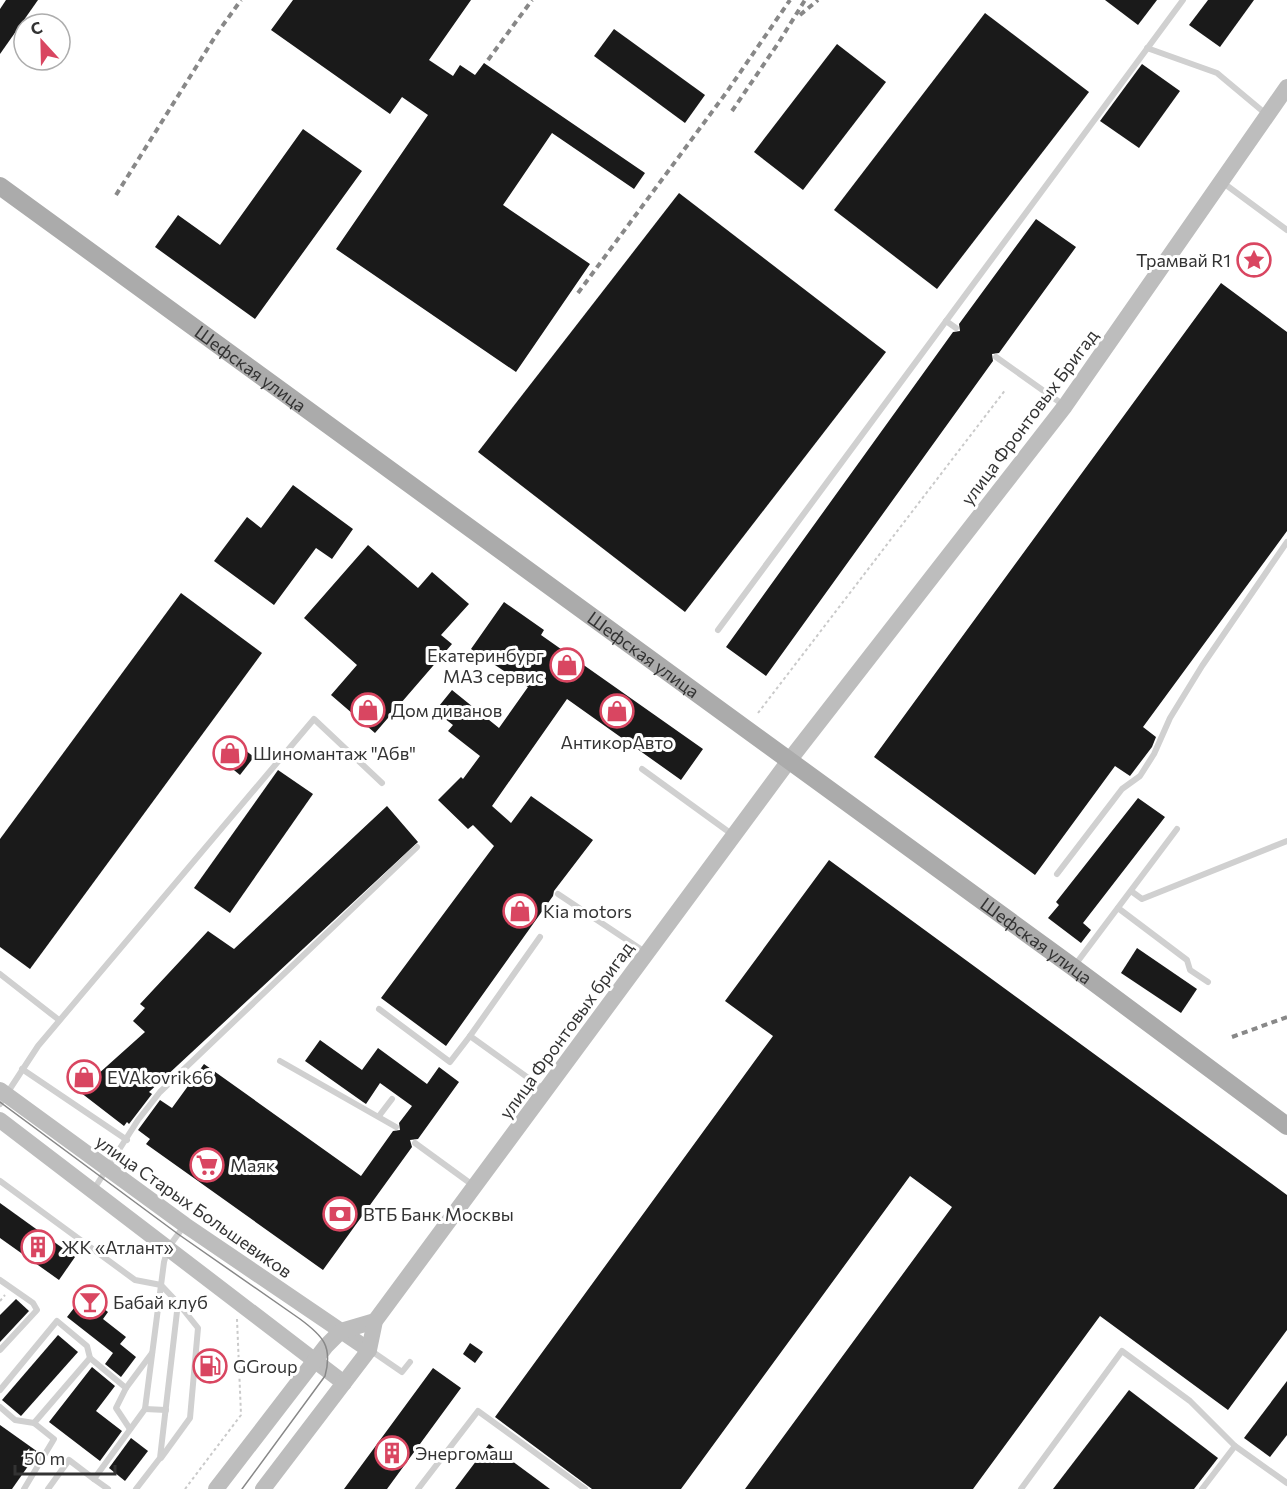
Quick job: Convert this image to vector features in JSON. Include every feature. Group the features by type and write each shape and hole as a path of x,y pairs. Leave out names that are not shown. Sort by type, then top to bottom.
{"main road":[{"name":"улица Фронтовых Бригад","path":"788,762 1065,406 1266,114 1287,87"},
{"name":"Шефская улица","path":"0,186 1287,1126"},
{"name":"улица Фронтовых бригад","path":"263,1489 369,1350 375,1321 788,762"},
{"name":"улица Старых Большевиков","path":"2,1096 184,1226 369,1350"},
{"path":"0,1120 344,1383"},
{"path":"216,1489 314,1361 341,1331 375,1321"}],"lane":[{"path":"718,630 1183,0"},
{"path":"1147,48 1216,73 1266,114"},
{"path":"1221,181 1287,230"},
{"path":"946,321 956,328"},
{"path":"996,357 1065,406"},
{"path":"1057,874 1122,789 1140,776 1164,736 1170,718 1202,666 1287,542"},
{"path":"2,1096 59,1020 314,719 382,783"},
{"path":"642,769 733,835"},
{"path":"1073,968 1177,829"},
{"path":"1131,891 1142,899 1287,841"},
{"path":"94,1190 138,1120 160,1092 417,847"},
{"path":"558,894 646,953"},
{"path":"1118,908 1187,960 1190,970 1208,982"},
{"path":"379,1009 450,1062 540,937"},
{"path":"0,974 59,1020"},
{"path":"470,1036 546,1090"},
{"path":"280,1061 396,1127"},
{"path":"22,1069 127,1140"},
{"path":"379,1116 392,1100"},
{"path":"415,1143 474,1186"},
{"path":"0,1181 135,1280 161,1285 198,1328 190,1418 136,1489"},
{"path":"94,1479 145,1409 168,1248 184,1226"},
{"path":"0,1280 33,1304 37,1311 0,1350"},
{"path":"160,1458 178,1303"},
{"path":"0,1390 57,1322 87,1346 90,1358 126,1388"},
{"path":"369,1350 402,1372 410,1362"},
{"path":"1022,1489 1122,1351 1190,1401 1235,1446 1287,1483"},
{"path":"130,1430 116,1408 126,1388 152,1353"},
{"path":"34,1423 90,1358"},
{"path":"0,1407 15,1420 34,1423 54,1439 24,1489"},
{"path":"145,1409 166,1410"},
{"path":"418,1489 478,1411 585,1489"},
{"path":"1202,1489 1235,1446"},
{"path":"48,1489 69,1460 108,1489"}],"path":[{"path":"758,713 1006,389"},
{"path":"185,1489 241,1415 237,1316"}],"building":[{"path":"6,0 38,0 30,12 12,12 12,37 0,54 0,9"},
{"path":"293,0 471,0 429,60 453,76 460,65 475,75 484,63 645,173 634,189 552,133 503,205 590,264 516,372 336,249 428,115 402,97 390,114 271,30"},
{"path":"1105,0 1157,0 1138,25"},
{"path":"1208,0 1254,0 1220,47 1189,25"},
{"path":"985,13 1089,92 937,289 834,210"},
{"path":"614,29 705,95 685,123 594,56"},
{"path":"837,44 886,82 803,190 754,152"},
{"path":"1142,64 1180,91 1139,148 1100,121"},
{"path":"303,129 362,171 255,319 155,247 178,215 220,245"},
{"path":"679,193 886,352 685,612 478,452"},
{"path":"1036,219 1076,247 999,353 992,354 993,361 766,676 726,647 953,332 960,331 959,324"},
{"path":"1221,283 1287,332 1287,531 1143,727 1156,737 1152,747 1130,776 1115,766 1035,875 874,757"},
{"path":"293,485 353,529 332,559 316,548 274,605 214,561 247,517 261,528"},
{"path":"368,545 418,588 432,572 469,604 441,635 452,644 375,733 331,695 357,665 304,618"},
{"path":"181,593 262,653 30,969 0,947 0,839"},
{"path":"504,602 544,630 541,635 703,749 681,780 567,699 492,806 511,823 531,796 593,840 554,891 553,896 446,1046 381,998 494,846 473,825 468,829 438,800 461,777 463,779 480,756 448,731 453,725 435,711 452,690 499,728 528,687 471,649"},
{"path":"232,740 254,757 240,775 218,757"},
{"path":"278,770 313,794 230,913 194,888"},
{"path":"1138,798 1165,817 1083,923 1091,930 1081,943 1048,918 1059,905 1056,902"},
{"path":"387,806 418,842 149,1092 152,1094 129,1124 127,1122 124,1126 76,1089 91,1070 97,1075 145,1032 133,1021 145,1008 140,1004 208,931 234,949"},
{"path":"829,860 1287,1195 1287,1330 1228,1410 1100,1316 973,1489 745,1489 952,1207 910,1176 681,1489 592,1489 495,1417 773,1036 725,1001"},
{"path":"1137,948 1197,989 1181,1013 1121,973"},
{"path":"320,1040 362,1070 378,1048 427,1084 439,1067 459,1082 418,1139 410,1140 412,1147 323,1270 146,1144 150,1139 138,1130 160,1100 172,1108 204,1064 361,1176 393,1131 400,1130 399,1123 412,1106 380,1083 366,1104 305,1061"},
{"name":"ЖК «Атлант»","path":"0,1203 75,1257 59,1280 0,1238"},
{"path":"85,1294 108,1312 103,1319 126,1337 120,1344 136,1357 121,1377 105,1364 113,1353 67,1317"},
{"path":"16,1299 29,1311 0,1342 0,1315"},
{"path":"58,1335 78,1352 21,1416 2,1400"},
{"path":"470,1343 483,1352 475,1363 463,1354"},
{"path":"92,1367 115,1386 96,1411 122,1431 100,1461 49,1422"},
{"name":"Энергомаш","path":"433,1368 461,1388 387,1489 344,1489"},
{"path":"1287,1381 1287,1435 1270,1457 1244,1438"},
{"path":"1129,1390 1218,1458 1194,1489 1053,1489"},
{"path":"0,1425 38,1452 12,1489 0,1489"},
{"path":"131,1438 148,1451 125,1481 109,1468"},
{"path":"489,1444 550,1489 455,1489"}],"tram line":[{"path":"0,1102 178,1234 300,1319 315,1331 324,1343 328,1357 325,1376 242,1489"}],"railway":[{"path":"116,195 218,32 241,0"},
{"path":"488,60 532,0"},
{"path":"578,293 726,93 790,0"},
{"path":"732,111 805,0"},
{"path":"800,15 818,0"},
{"path":"1232,1037 1287,1017"}],"place":[{"name":"Трамвай R1","path":"1254,260"},
{"name":"Екатеринбург МАЗ сервис","path":"567,665"},
{"name":"Дом диванов","path":"368,710"},
{"name":"АнтикорАвто","path":"617,711"},
{"name":"Шиномантаж \"Абв\"","path":"230,753"},
{"name":"Kia motors","path":"520,911"},
{"name":"EVAkovrik66","path":"84,1077"},
{"name":"Маяк","path":"207,1165"},
{"name":"ВТБ Банк Москвы","path":"340,1214"},
{"name":"ЖК «Атлант»","path":"38,1247"},
{"name":"Бабай клуб","path":"90,1302"},
{"name":"GGroup","path":"210,1366"},
{"name":"Энергомаш","path":"392,1453"}]}
